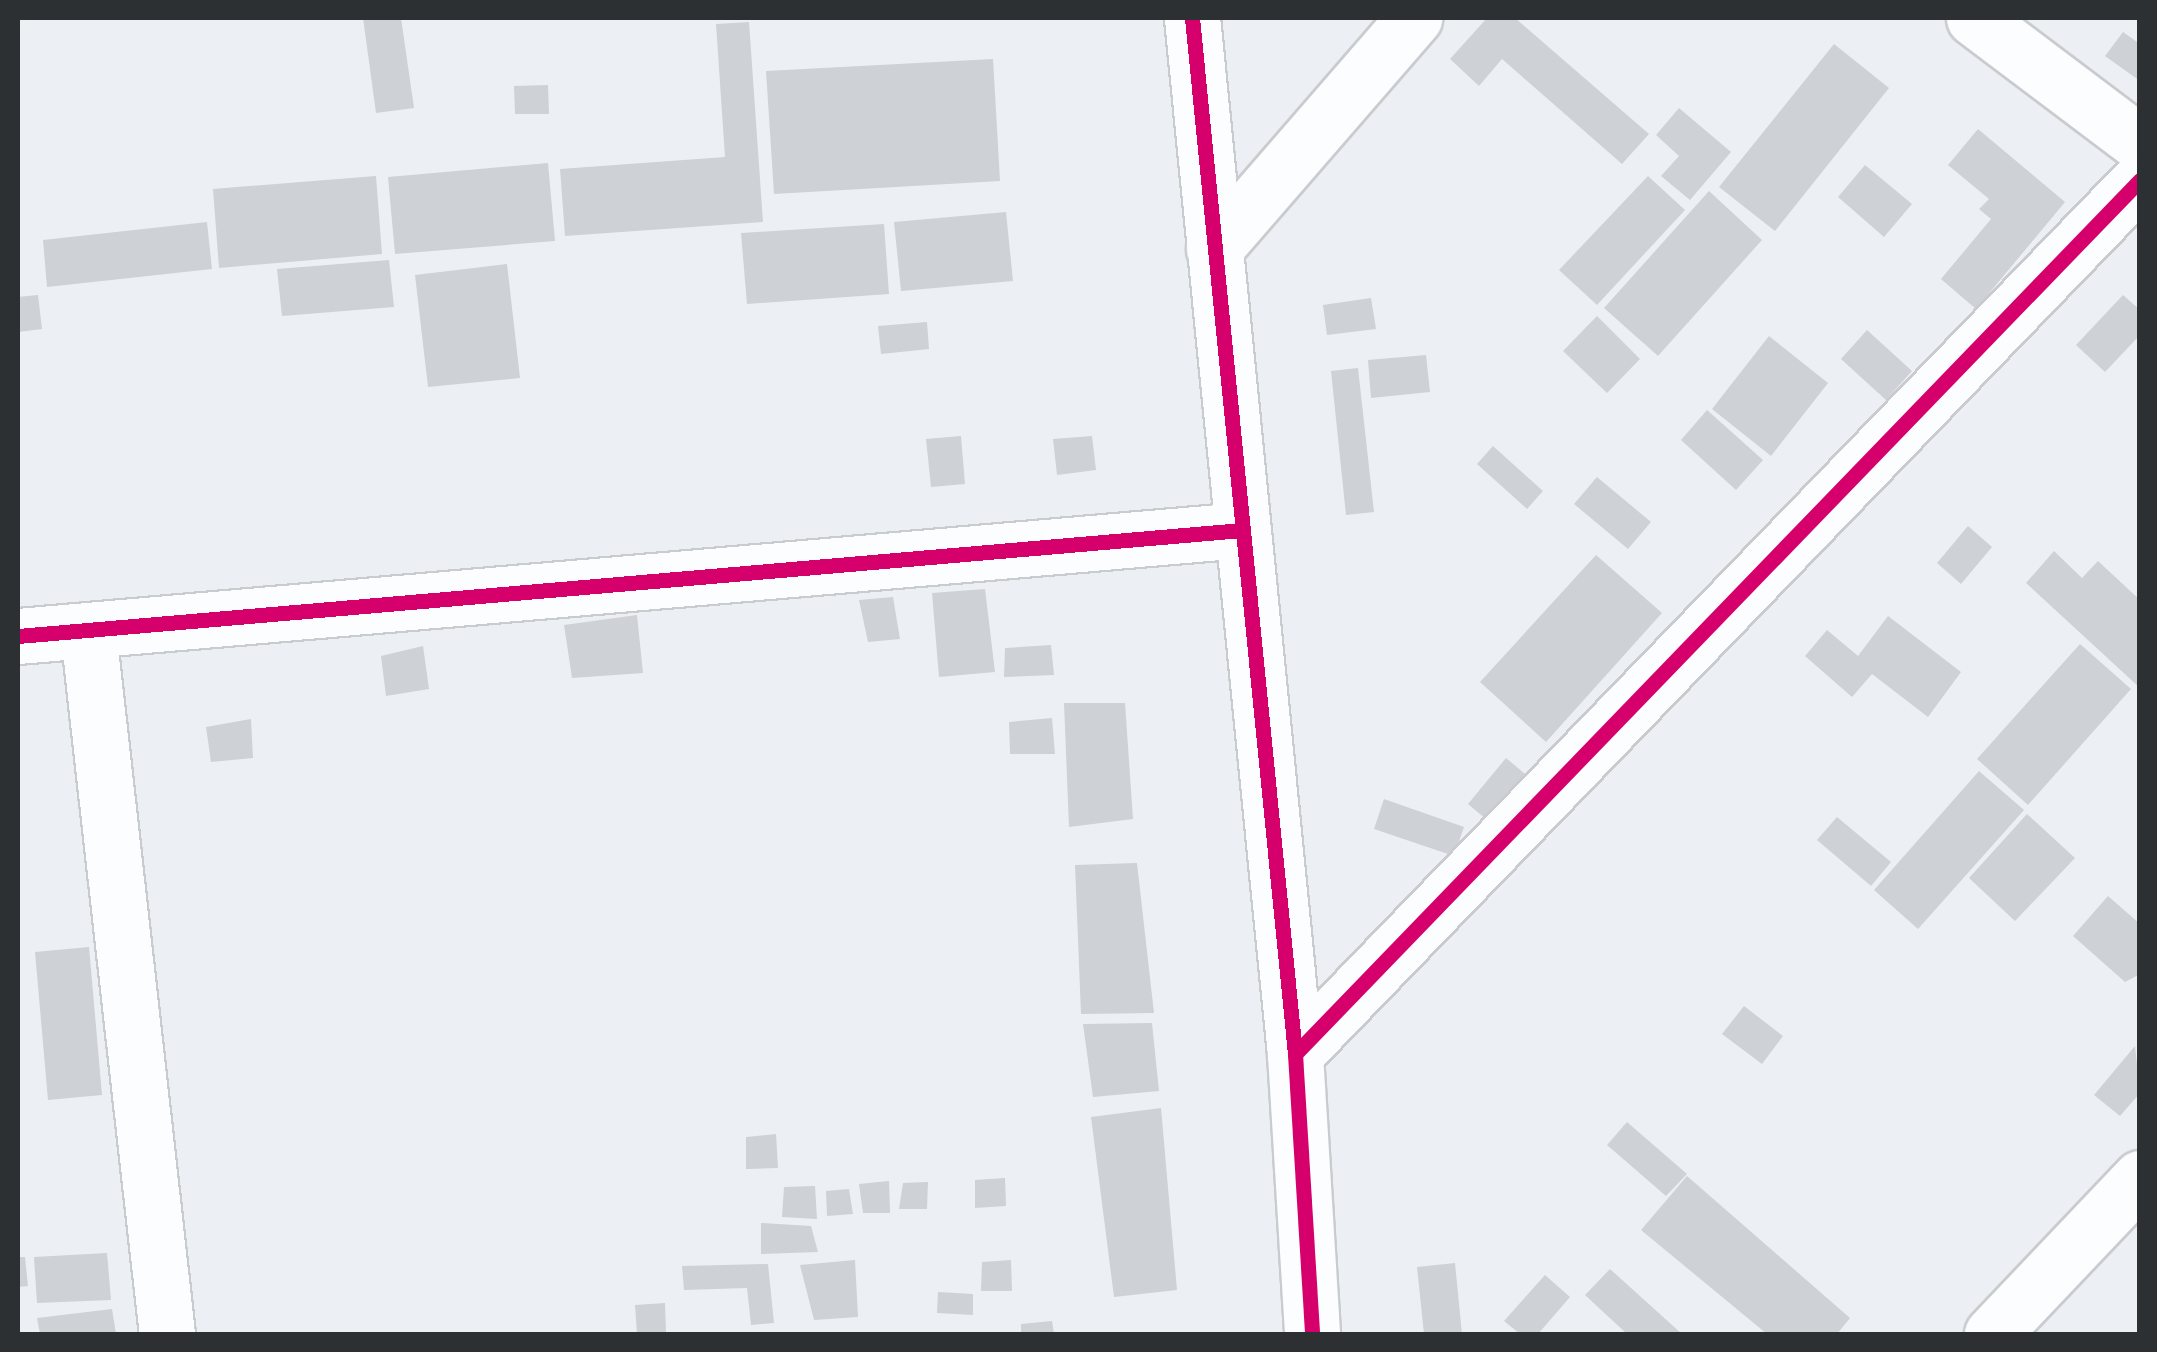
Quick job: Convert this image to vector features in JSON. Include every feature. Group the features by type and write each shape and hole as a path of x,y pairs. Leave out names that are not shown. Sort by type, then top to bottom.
{"street":[{"path":"1192,18 1295,1054 1312,1334"},
{"path":"1214,249 1414,18"},
{"path":"1974,18 2140,143"},
{"path":"1295,1054 2140,180"},
{"path":"18,636 1240,530"},
{"path":"88,632 168,1334"},
{"path":"1992,1334 2140,1178"}],"building":[{"path":"363,18 401,18 414,108 376,113"},
{"path":"1487,18 1515,18 1649,134 1622,164 1502,59 1479,86 1450,59"},
{"path":"749,22 763,222 565,236 560,169 725,157 716,24"},
{"path":"2123,32 2140,44 2140,81 2105,56"},
{"path":"1834,44 1889,88 1775,231 1719,187"},
{"path":"993,59 1000,181 774,194 766,71"},
{"path":"548,85 549,114 515,114 514,86"},
{"path":"1679,108 1731,152 1690,200 1661,176 1679,156 1656,135"},
{"path":"1978,129 2065,202 1976,309 1941,279 1991,219 1979,209 1989,199 1948,165"},
{"path":"548,163 555,241 395,254 388,177"},
{"path":"1865,165 1912,204 1884,237 1838,197"},
{"path":"376,176 382,254 219,268 213,189"},
{"path":"1648,176 1685,210 1597,305 1559,270"},
{"path":"1709,191 1762,240 1658,356 1604,308"},
{"path":"1006,212 1013,281 901,291 894,222"},
{"path":"207,222 212,269 47,287 43,240"},
{"path":"884,224 889,294 747,304 741,233"},
{"path":"389,260 394,307 282,316 277,269"},
{"path":"507,264 520,378 428,387 415,275"},
{"path":"38,295 42,329 18,332 18,297"},
{"path":"2123,295 2140,310 2140,335 2105,372 2076,345"},
{"path":"1371,298 1376,329 1327,335 1323,305"},
{"path":"1597,316 1640,359 1607,393 1563,351"},
{"path":"927,322 929,349 881,354 878,326"},
{"path":"1867,330 1912,371 1886,400 1841,359"},
{"path":"1769,336 1828,383 1771,456 1712,409"},
{"path":"1426,355 1430,392 1371,398 1368,360"},
{"path":"1358,368 1374,512 1346,515 1331,371"},
{"path":"1707,410 1763,460 1736,490 1681,440"},
{"path":"961,436 965,484 931,487 926,439"},
{"path":"1092,436 1096,470 1057,475 1053,439"},
{"path":"1493,446 1543,491 1527,509 1477,464"},
{"path":"1597,477 1651,522 1628,549 1574,504"},
{"path":"1968,526 1992,547 1961,584 1937,563"},
{"path":"2054,551 2082,578 2098,561 2140,600 2140,688 2026,583"},
{"path":"1596,555 1662,613 1546,742 1480,682"},
{"path":"985,589 995,672 939,677 932,593"},
{"path":"893,597 900,639 868,642 859,600"},
{"path":"637,615 643,673 572,678 564,625"},
{"path":"1888,616 1961,672 1928,717 1872,674 1852,697 1805,656 1827,630 1858,656"},
{"path":"2080,644 2131,689 2028,805 1977,759"},
{"path":"1051,645 1054,675 1004,677 1005,648"},
{"path":"423,646 429,689 386,696 381,656"},
{"path":"1064,703 1125,703 1133,819 1069,827"},
{"path":"1052,718 1055,754 1010,754 1009,722"},
{"path":"251,719 253,758 211,762 206,727"},
{"path":"1506,758 1531,779 1493,825 1468,804"},
{"path":"1979,771 2024,810 1918,929 1874,890"},
{"path":"1384,799 1464,827 1454,856 1374,829"},
{"path":"2027,814 2075,858 2015,921 1969,878"},
{"path":"1837,817 1891,862 1871,886 1817,840"},
{"path":"1137,863 1154,1013 1081,1014 1075,865"},
{"path":"2108,896 2140,924 2140,974 2125,982 2073,936"},
{"path":"89,947 102,1095 48,1100 35,952"},
{"path":"1744,1006 1783,1036 1762,1064 1722,1034"},
{"path":"1152,1023 1159,1091 1093,1097 1083,1024"},
{"path":"2135,1046 2140,1093 2120,1116 2094,1095"},
{"path":"1161,1108 1177,1290 1114,1297 1091,1117"},
{"path":"1627,1122 1687,1174 1666,1196 1607,1145"},
{"path":"776,1134 778,1168 746,1169 746,1137"},
{"path":"1687,1176 1850,1318 1837,1334 1767,1334 1641,1230"},
{"path":"1005,1178 1006,1206 975,1208 975,1180"},
{"path":"889,1181 890,1213 863,1213 859,1184"},
{"path":"928,1182 927,1209 899,1209 903,1183"},
{"path":"815,1186 817,1219 782,1217 784,1187"},
{"path":"849,1189 853,1214 827,1216 826,1191"},
{"path":"761,1223 811,1226 818,1252 761,1254"},
{"path":"107,1253 111,1300 37,1303 34,1257"},
{"path":"18,1257 25,1257 28,1286 18,1287"},
{"path":"855,1260 858,1317 814,1320 800,1265"},
{"path":"1011,1260 1012,1291 981,1291 982,1262"},
{"path":"1455,1263 1462,1334 1424,1334 1417,1267"},
{"path":"768,1264 774,1323 751,1325 747,1288 684,1290 682,1266"},
{"path":"1610,1269 1682,1334 1627,1334 1585,1295"},
{"path":"1545,1275 1570,1297 1538,1334 1520,1334 1504,1321"},
{"path":"938,1292 973,1294 973,1315 937,1313"},
{"path":"665,1303 666,1333 637,1334 635,1305"},
{"path":"112,1309 116,1334 40,1334 37,1318"},
{"path":"1052,1321 1054,1334 1021,1334 1021,1324"}],"cycle path":[{"path":"1192,18 1295,1054 1312,1334"},
{"path":"1295,1054 2140,180"},
{"path":"18,636 1241,530"}]}
